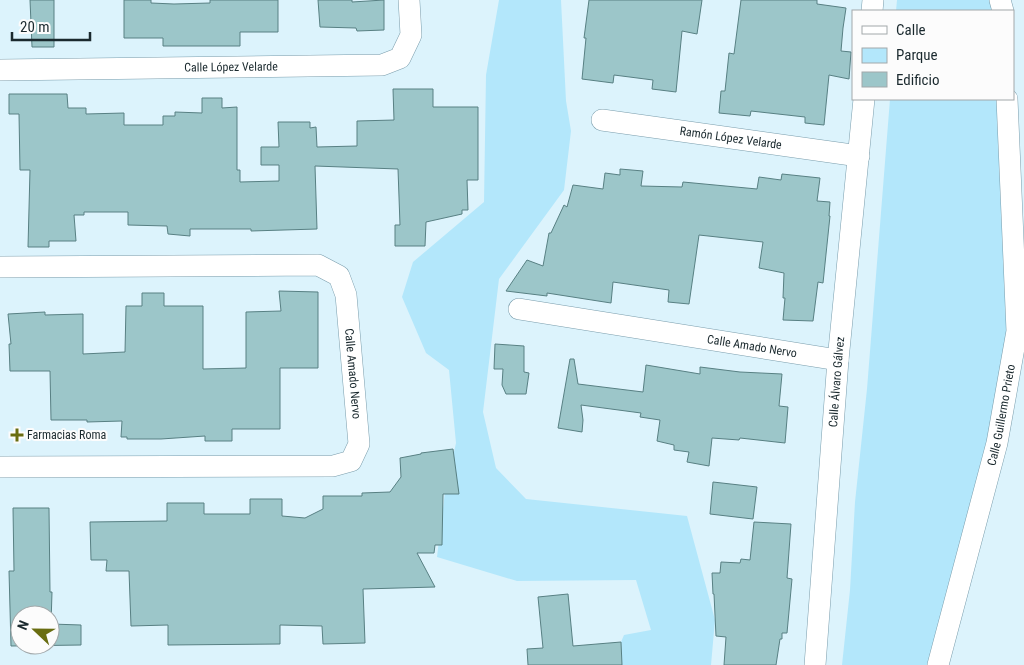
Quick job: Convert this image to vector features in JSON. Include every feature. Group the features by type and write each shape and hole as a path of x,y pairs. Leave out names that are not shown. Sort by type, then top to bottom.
{"street":[{"name":"Calle López Velarde","path":"0,70 382,65 400,58 411,35 409,0"},
{"name":"Calle Álvaro Gálvez","path":"815,665 838,360 864,100"},
{"name":"Calle Guillermo Prieto","path":"938,665 997,443 1017,331 1007,100"},
{"name":"Ramón López Velarde","path":"602,120 859,156"},
{"name":"Calle Amado Nervo","path":"0,267 318,265 339,276 346,295 359,444 351,461 333,466 0,467"},
{"name":"Calle Amado Nervo","path":"519,309 838,360"}],"green space":[{"path":"499,0 561,0 566,101 571,131 564,190 499,279 483,412 496,468 526,499 687,516 715,620 711,665 622,665 621,642 624,635 651,630 636,580 517,581 437,557 445,492 456,443 449,370 426,353 402,297 413,262 484,202 486,75"},
{"path":"897,0 992,0 993,10 896,10"},
{"path":"890,100 1002,100 1013,338 985,462 928,665 842,665 850,590 855,502 867,389"}],"building":[{"path":"30,0 54,0 54,47 32,47"},
{"path":"124,0 151,0 151,3 174,4 210,3 210,0 278,0 278,32 240,32 240,46 163,46 163,38 124,38"},
{"path":"318,0 352,0 352,2 384,0 384,30 357,31 356,28 320,27"},
{"path":"589,0 702,0 697,34 682,31 676,92 652,89 653,80 614,75 613,83 582,79 586,38 584,38"},
{"path":"741,0 817,0 817,4 846,8 841,51 851,52 849,79 829,75 824,125 805,123 805,117 751,111 750,116 719,113 721,91 725,91 729,53 734,54"},
{"path":"393,89 433,89 433,107 478,107 478,180 467,180 468,210 462,210 462,214 426,222 425,246 395,246 395,225 400,225 398,169 315,166 317,229 251,231 251,229 190,229 190,236 168,234 167,226 128,225 128,212 84,212 84,215 74,215 76,241 49,241 49,247 28,247 30,170 20,170 19,114 9,114 9,94 67,94 68,108 86,108 86,114 124,113 124,125 163,125 163,116 175,116 175,112 202,113 202,98 222,98 222,108 237,107 237,170 240,170 240,182 279,181 279,165 261,165 261,147 279,147 278,122 310,122 310,128 316,127 317,147 357,146 357,121 394,120"},
{"path":"620,169 643,171 641,186 682,187 683,182 757,189 759,177 781,180 782,174 820,178 817,201 830,202 830,216 823,283 818,282 813,321 783,320 785,298 783,298 784,273 759,268 763,242 699,235 689,304 668,302 669,290 613,282 611,303 547,293 547,296 506,291 527,260 543,266 549,233 551,233 564,205 567,207 573,185 603,189 605,173 620,175"},
{"path":"279,291 318,292 318,368 280,368 280,429 232,429 232,441 205,441 205,436 127,439 127,437 121,437 122,421 51,420 50,371 10,371 9,344 11,344 8,314 45,312 45,315 83,314 83,354 125,352 126,306 142,306 142,293 164,293 164,306 203,306 203,369 246,368 246,312 281,311"},
{"path":"495,344 524,346 524,372 529,373 526,394 506,394 502,385 503,369 494,369"},
{"path":"570,359 574,359 578,384 643,392 646,365 700,374 700,367 740,372 782,374 779,406 788,407 785,443 740,438 739,440 712,438 709,466 687,462 689,452 674,450 674,445 657,441 660,420 640,417 641,413 581,405 582,432 558,428"},
{"path":"453,449 459,494 443,494 442,545 435,545 434,553 417,553 435,587 363,589 365,643 323,644 322,626 280,625 280,644 168,645 168,625 131,626 129,571 106,571 107,560 91,560 90,522 167,521 167,503 204,503 204,514 250,514 250,499 282,499 282,516 305,518 323,509 323,496 362,496 362,493 390,492 401,477 400,458"},
{"path":"713,482 757,487 753,519 710,514"},
{"path":"13,508 49,508 52,605 10,605 10,608 9,571 14,571"},
{"path":"754,522 791,524 787,578 792,579 787,633 782,633 776,665 724,665 726,637 716,636 712,573 720,573 721,562 740,563 741,559 750,560"},
{"path":"568,594 573,646 621,642 622,665 528,665 527,649 543,648 538,597"},
{"path":"60,624 81,625 81,645 60,645"}],"place":[{"name":"Farmacias Roma","path":"17,435"}]}
